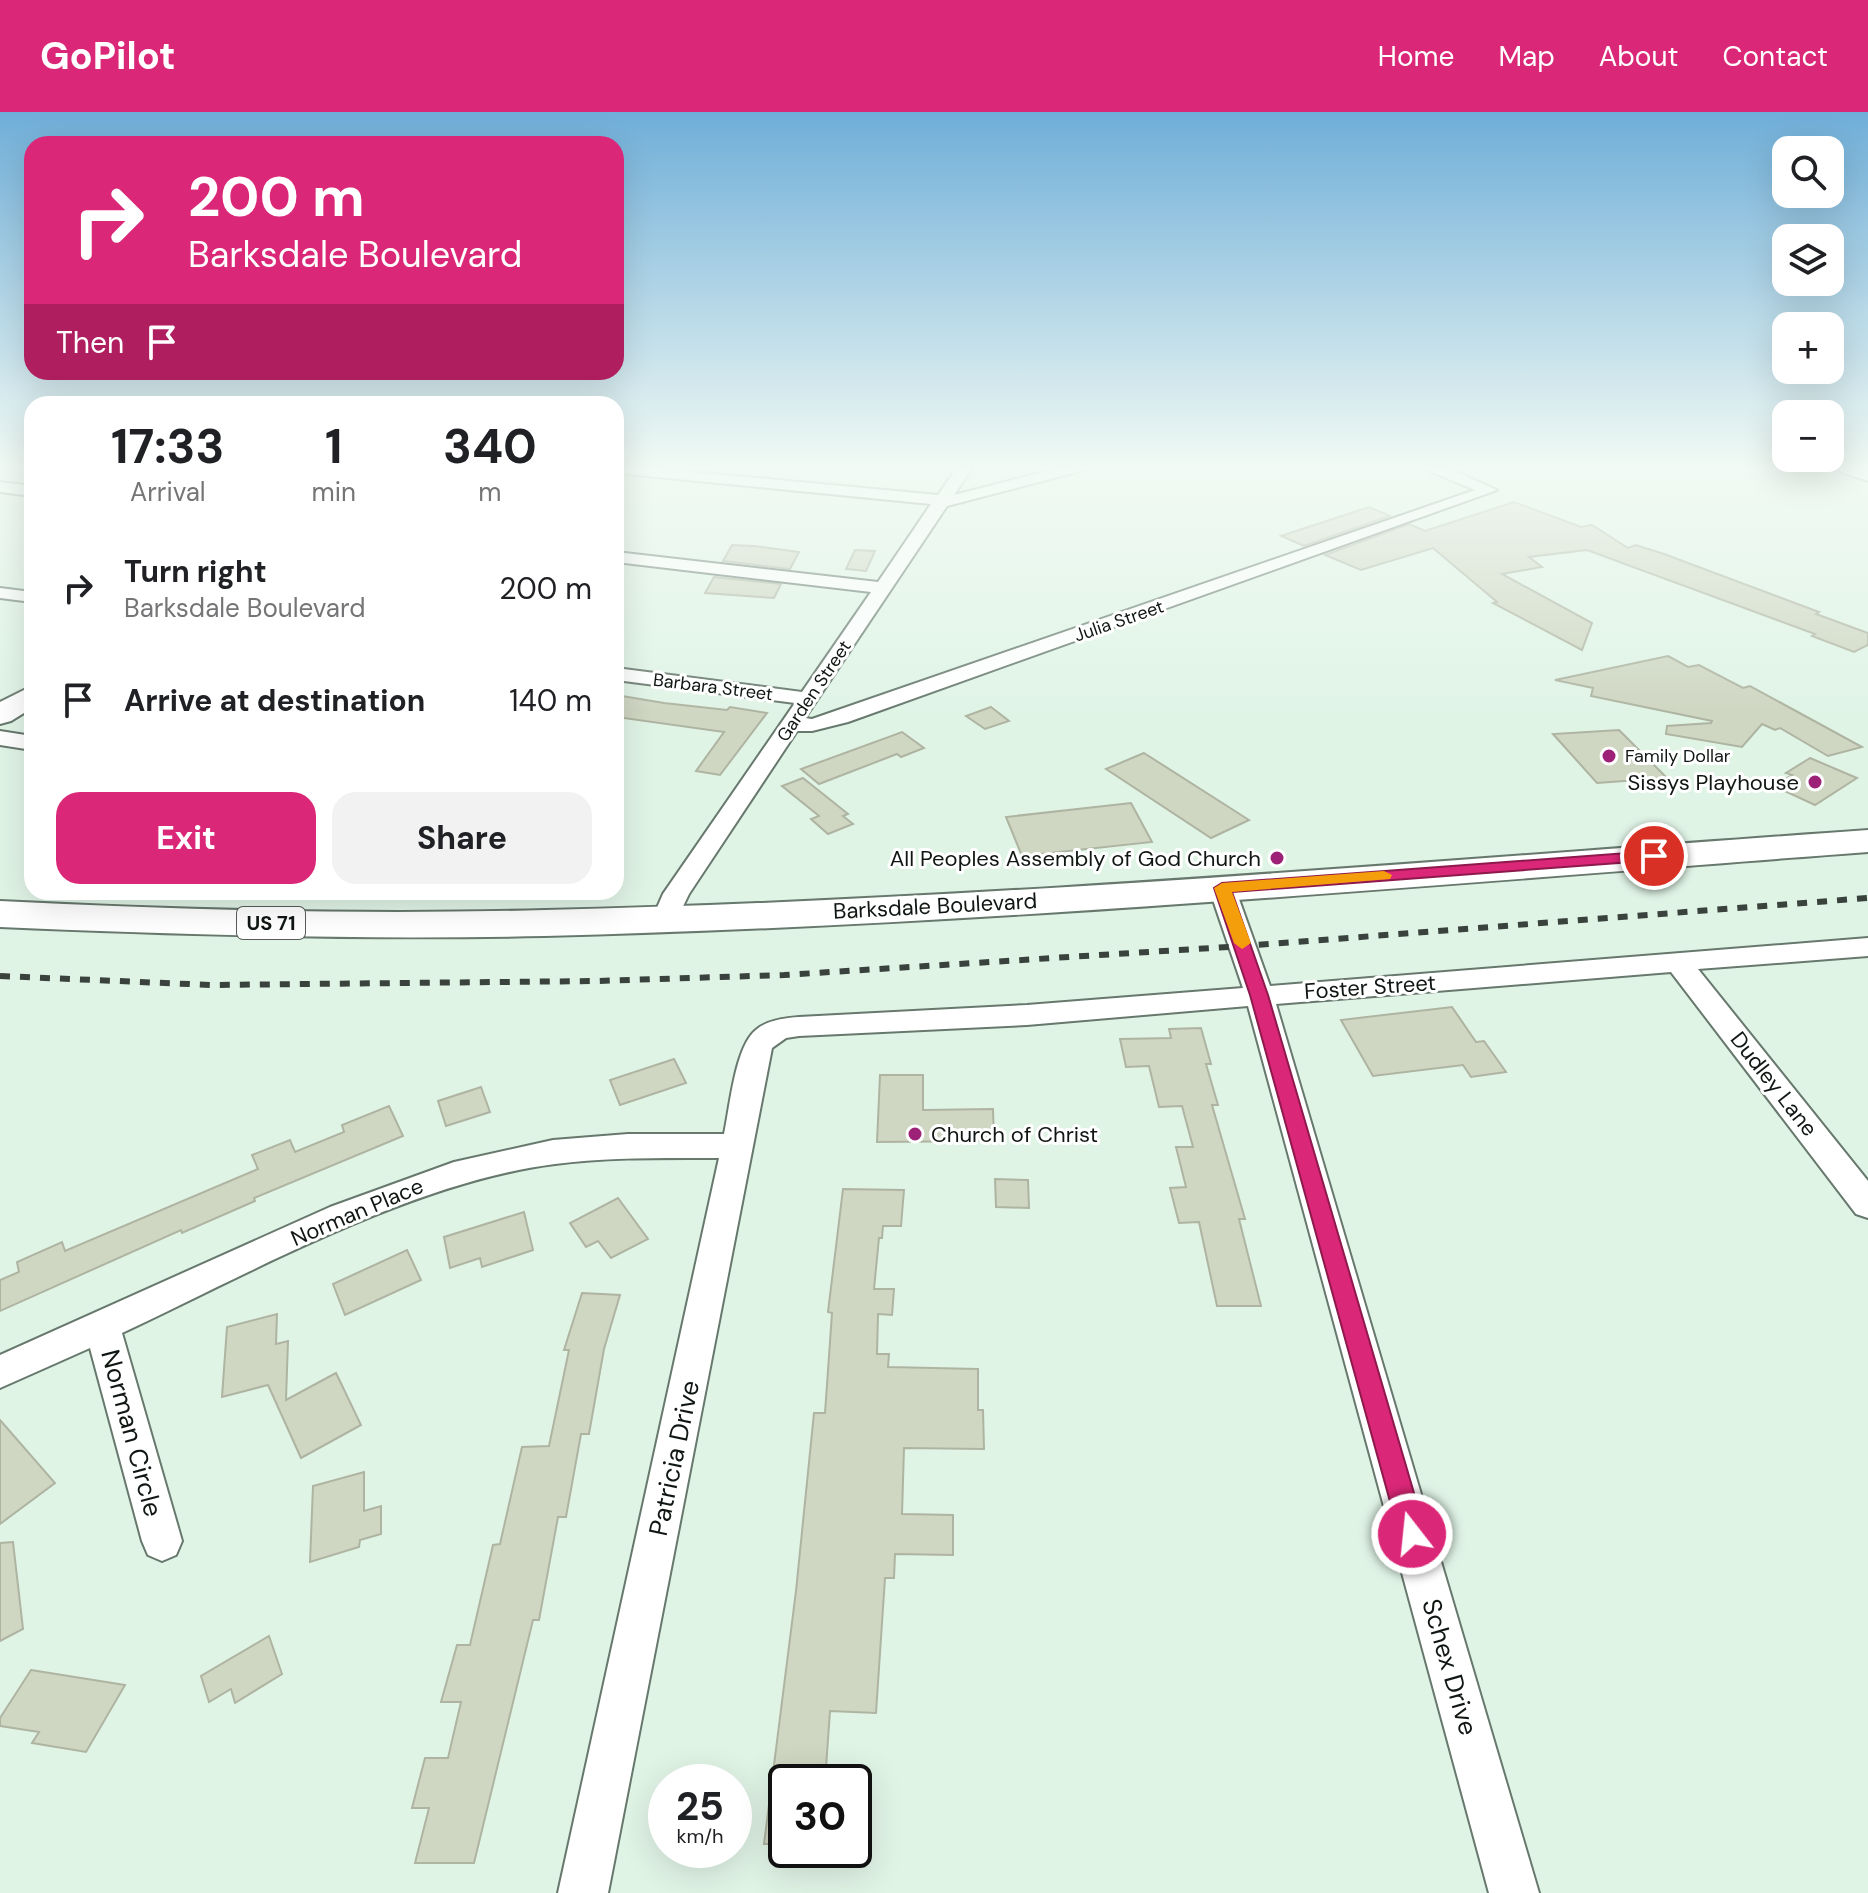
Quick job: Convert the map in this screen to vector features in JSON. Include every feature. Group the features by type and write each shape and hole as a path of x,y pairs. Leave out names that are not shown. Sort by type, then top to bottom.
{"main road":[{"name":"Barksdale Boulevard","path":"0,914 418,925 665,919 900,909 1868,841"}],"street":[{"name":"Garden Street","path":"665,919 676,894 911,548"},
{"name":"Julia Street","path":"792,724 812,725 841,718 1324,548"},
{"path":"624,558 885,588"},
{"path":"0,593 24,596"},
{"name":"Barbara Street","path":"624,675 810,699"},
{"path":"0,715 24,700"},
{"path":"0,738 24,742"},
{"name":"Schex Drive","path":"1222,888 1259,995 1514,1893"},
{"name":"Foster Street","path":"775,1031 806,1026 982,1018 1868,947"},
{"name":"Dudley Lane","path":"1679,964 1868,1205"},
{"name":"Patricia Drive","path":"583,1893 757,1049 767,1035 775,1031"},
{"name":"Norman Place","path":"0,1372 342,1216 454,1174 553,1152 628,1146 739,1146"},
{"name":"Norman Circle","path":"102,1325 162,1541"}],"building":[{"path":"730,548 799,552 790,569 723,561"},
{"path":"1344,548 1433,548 1361,570 1325,555"},
{"path":"1433,548 1646,548 1868,633 1868,645 1854,652 1812,636 1815,634 1587,550 1529,557 1542,567 1502,574 1592,623 1582,650 1493,603 1497,602"},
{"path":"855,550 875,551 866,571 846,569"},
{"path":"714,577 781,584 774,598 705,593"},
{"path":"1668,656 1688,667 1699,665 1743,688 1750,686 1862,747 1828,756 1780,728 1775,730 1762,724 1742,747 1666,734 1667,726 1712,721 1591,696 1593,688 1555,680"},
{"path":"624,696 767,713 720,775 696,771 724,732 624,718"},
{"path":"991,707 1009,721 985,729 966,716"},
{"name":"Family Dollar","path":"1619,730 1667,778 1597,783 1553,734"},
{"path":"902,732 924,748 901,757 897,754 819,784 801,769"},
{"path":"1144,753 1249,820 1211,838 1106,769"},
{"name":"Sissys Playhouse","path":"1810,758 1857,778 1815,805 1774,786 1792,775 1786,773"},
{"path":"803,778 848,814 843,816 853,824 828,834 811,819 819,816 782,786"},
{"path":"1131,803 1152,842 1022,856 1006,817"},
{"path":"1452,1007 1476,1042 1484,1041 1506,1072 1471,1077 1463,1065 1373,1076 1341,1020"},
{"path":"1201,1028 1211,1064 1206,1064 1218,1105 1212,1105 1245,1219 1239,1219 1261,1306 1217,1306 1199,1222 1179,1223 1170,1188 1186,1187 1176,1147 1193,1147 1182,1106 1159,1107 1149,1066 1126,1067 1120,1039 1171,1038 1169,1029"},
{"path":"674,1059 686,1083 620,1105 610,1080"},
{"path":"880,1075 923,1075 923,1110 993,1109 994,1141 877,1142"},
{"path":"481,1087 490,1112 446,1126 438,1101"},
{"path":"389,1106 403,1136 254,1198 255,1201 182,1233 181,1230 0,1311 0,1280 19,1272 17,1262 62,1242 65,1251 258,1169 252,1155 290,1140 295,1152 344,1132 342,1125"},
{"path":"995,1179 1028,1180 1029,1208 996,1207"},
{"path":"843,1189 904,1190 901,1226 883,1226 882,1238 879,1238 874,1289 894,1289 892,1315 878,1314 877,1354 889,1354 888,1367 978,1369 978,1410 983,1410 984,1449 904,1448 902,1514 953,1515 953,1555 895,1554 894,1578 885,1578 876,1713 830,1711 826,1764 774,1764 814,1413 825,1413 832,1313 828,1312"},
{"path":"618,1198 648,1239 611,1258 598,1241 586,1247 570,1223"},
{"path":"524,1212 533,1250 482,1267 480,1258 450,1268 444,1237"},
{"path":"407,1250 421,1280 345,1315 333,1284"},
{"path":"582,1293 620,1295 604,1349 589,1434 581,1434 566,1517 558,1517 539,1620 533,1620 474,1863 415,1863 429,1808 412,1808 425,1758 448,1758 461,1702 441,1702 457,1645 470,1645 493,1545 500,1544 522,1447 549,1446 569,1350 564,1350"},
{"path":"277,1314 276,1344 288,1341 286,1400 336,1373 361,1425 301,1458 268,1385 222,1397 227,1327"},
{"path":"0,1420 55,1483 0,1524"},
{"path":"364,1472 364,1511 381,1506 381,1534 360,1540 359,1547 310,1562 313,1486"},
{"path":"13,1542 23,1629 0,1641 0,1543"},
{"path":"269,1636 282,1674 235,1703 231,1689 209,1702 201,1676"},
{"path":"31,1670 125,1685 86,1752 32,1743 39,1732 0,1726 0,1718"},
{"path":"768,1812 768,1844 764,1844"}],"railway":[{"path":"0,976 211,985 596,981 784,975 1243,946 1868,898"}],"slow traffic":[{"path":"1242,943 1222,888 1384,875"}],"place":[{"name":"Family Dollar","path":"1609,756"},
{"name":"Sissys Playhouse","path":"1815,782"},
{"name":"All Peoples Assembly of God Church","path":"1277,858"},
{"name":"Church of Christ","path":"915,1134"}],"route":[{"path":"1412,1534 1259,995 1222,888 1654,856"}]}
